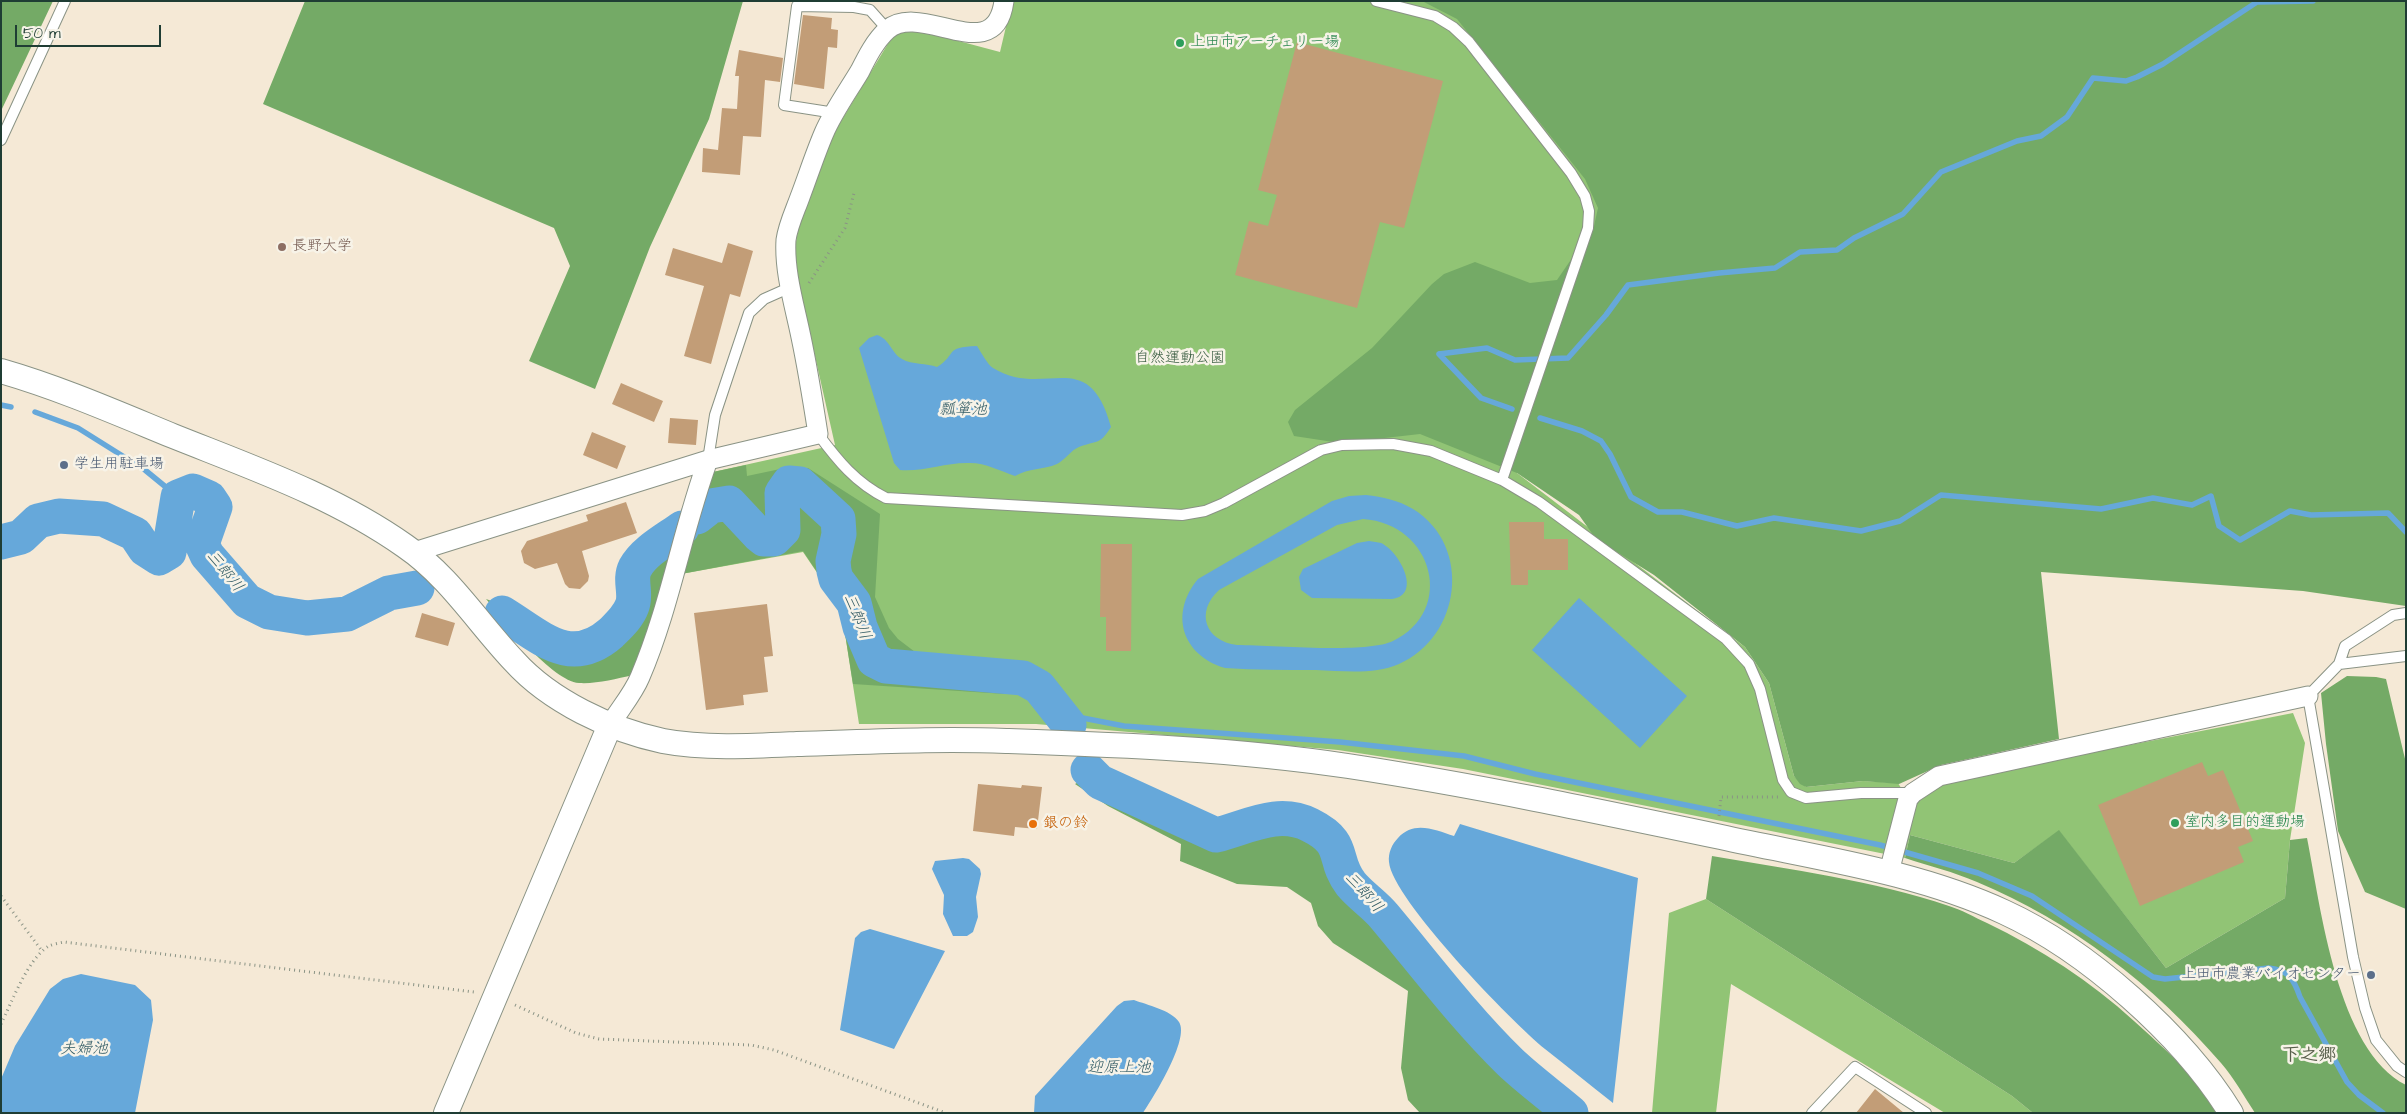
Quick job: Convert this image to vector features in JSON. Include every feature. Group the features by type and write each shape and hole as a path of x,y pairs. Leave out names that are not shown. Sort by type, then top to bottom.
{"street":[{"path":"414,552 708,460 818,434 791,287 786,241 790,222 824,132 874,46 887,29 905,20 924,21 971,33 982,33 993,26 1002,13 1004,1"},
{"path":"1,371 87,401 309,491 378,528 414,552 465,602 518,667 568,704 610,725 666,742 741,746 925,739 992,740 1282,758 1346,766 1891,863 1955,893 2005,912 2041,932 2078,957 2121,989 2176,1041 2217,1091 2231,1113"},
{"path":"446,1113 610,725 639,678 675,573 693,500 708,460"},
{"path":"1891,863 1903,814 1913,793 1939,776 2308,696"}],"lane":[{"path":"1,140 66,1"},
{"path":"1376,1 1435,16 1458,32 1488,66 1571,173 1585,196 1589,211 1588,228 1502,480"},
{"path":"835,113 784,105 797,6 854,7 870,10 887,29"},
{"path":"708,460 715,415 749,313 764,299 791,287"},
{"path":"818,434 840,464 868,489 886,498 1182,515 1205,511 1263,483 1321,450 1342,445 1394,444 1431,451 1502,480 1539,502 1726,639 1749,664 1760,688 1783,780 1786,788 1791,792 1806,798 1861,793 1913,793"},
{"path":"2406,613 2393,615 2345,646 2339,664 2308,696 2351,948 2365,1008 2376,1040 2397,1066 2406,1072"},
{"path":"2339,664 2406,656"},
{"path":"1812,1113 1855,1066 1926,1113"}],"path":[{"path":"791,287 809,283 814,276 845,228 854,193"},
{"path":"1719,818 1721,797 1782,797 1791,792"},
{"path":"1,896 42,951"},
{"path":"1,1024 28,970 42,951 50,945 64,942 495,995 576,1033 599,1039 751,1045 774,1050 946,1113"}],"green space":[{"path":"1,1 53,1 1,111"},
{"path":"305,1 743,1 709,119 650,247 595,389 529,361 570,266 554,228 263,104"},
{"name":"自然運動公園","path":"1012,1 2248,1 1517,473 1745,647 1769,683 1794,776 1806,787 1863,781 1898,783 1908,799 1962,774 2012,768 2293,713 2305,743 2290,840 2285,898 2166,968 2059,831 2014,863 1910,835 1905,858 1463,769 1338,750 1036,724 859,724 841,608 803,552 681,574 713,472 835,445 796,272 796,242 799,224 832,136 892,37 907,30 921,31 1000,52"},
{"path":"1422,1 2406,1 2406,606 2303,591 2041,572 2059,739 1941,765 1899,784 1863,781 1806,787 1800,784 1794,776 1769,683 1745,647 1654,575 1596,539 1579,515 1517,473 1420,434 1340,443 1294,436 1288,422 1295,410 1372,348 1432,284 1444,274 1475,262 1530,283 1557,280 1594,226 1598,208 1585,179 1457,19"},
{"path":"746,465 747,476 785,468 808,468 880,514 875,597 889,628 898,639 915,652 1005,671 1005,694 853,684 841,608 803,551 681,574 713,472"},
{"path":"682,517 670,573 633,675 592,683 579,683 568,680 542,661 486,599 531,615 569,641 580,642 609,628 617,621 618,582 624,563 639,549"},
{"path":"2347,676 2386,679 2406,763 2406,909 2365,892 2338,831 2321,693"},
{"path":"1098,771 1153,800 1215,829 1222,830 1270,812 1284,811 1309,817 1319,823 1337,841 1347,865 1491,1033 1578,1113 1420,1113 1408,1100 1401,1068 1408,991 1333,943 1318,926 1311,903 1287,887 1237,884 1180,861 1181,844 1108,806 1075,784"},
{"path":"2059,830 2166,968 2285,898 2290,840 2307,838 2326,938 2348,1010 2363,1041 2383,1067 2406,1085 2406,1113 2255,1113 2226,1069 2195,1034 2168,1007 2109,958 2046,916 2012,898 1968,878 1905,858 1910,835 2014,863"},
{"path":"1712,856 1832,876 1891,889 1954,908 2007,933 2046,955 2082,979 2117,1006 2180,1064 2201,1087 2219,1113 2033,1113 2012,1096 1706,899"},
{"path":"1706,899 2012,1096 2033,1113 1945,1113 1731,984 1716,1113 1652,1113 1669,913"}],"water":[{"name":"瓢箪池","path":"877,335 885,340 898,356 910,362 937,367 955,350 977,346 986,361 993,368 1012,376 1030,379 1063,378 1077,380 1090,387 1101,402 1111,427 1100,440 1076,448 1057,464 1015,476 976,463 952,464 918,470 900,470 894,463 859,348 869,338"},
{"path":"1366,495 1378,497 1396,501 1413,509 1432,525 1445,545 1451,567 1452,590 1446,613 1436,634 1420,651 1399,664 1369,671 1225,668 1210,662 1199,654 1184,632 1182,619 1189,592 1198,579 1332,501 1349,496","holes":["1363,519 1387,524 1406,536 1420,552 1428,571 1430,591 1425,610 1413,627 1393,641 1380,645 1341,648 1237,645 1217,638 1211,632 1207,624 1207,607 1219,590 1337,525"]},
{"path":"1369,541 1381,543 1401,563 1407,582 1406,590 1401,596 1392,599 1312,598 1301,590 1299,577 1303,569 1357,543"},
{"path":"1579,598 1687,696 1640,748 1532,650"},
{"path":"1460,824 1638,878 1613,1103 1529,1035 1482,988 1431,931 1395,880 1389,862 1389,855 1394,843 1404,832 1411,829 1425,828 1454,836"},
{"path":"969,859 980,869 981,874 976,897 978,917 973,932 967,936 953,936 943,914 944,895 932,869 935,861"},
{"path":"870,929 945,951 894,1049 840,1030 855,938 861,932"},
{"name":"夫婦池","path":"81,974 135,985 151,1000 153,1020 135,1113 1,1113 1,1079 15,1046 50,989 63,979"},
{"name":"迎原上池","path":"1134,1000 1170,1014 1179,1022 1181,1030 1175,1054 1169,1068 1143,1113 1034,1113 1035,1096 1117,1006 1124,1001"}],"building":[{"path":"803,15 832,18 831,29 838,30 837,48 828,47 824,89 794,84"},
{"path":"1297,42 1443,81 1404,228 1380,222 1357,308 1235,275 1249,221 1268,226 1277,195 1258,190"},
{"path":"739,50 783,58 780,82 765,80 761,137 743,136 740,175 702,172 703,148 718,150 722,108 737,109 739,76 735,76"},
{"path":"728,243 753,251 740,297 730,294 711,364 684,356 704,286 665,275 673,248 722,263"},
{"path":"621,383 663,401 654,422 612,404"},
{"path":"670,418 698,420 696,445 668,443"},
{"path":"592,432 626,446 617,469 583,455"},
{"path":"626,502 637,533 582,551 589,576 588,581 580,589 569,588 565,584 557,563 535,569 524,563 521,551 527,541 588,521 586,515"},
{"path":"1509,522 1544,522 1544,539 1568,539 1568,570 1528,570 1528,585 1511,585"},
{"path":"1101,544 1132,544 1131,651 1106,651 1106,617 1100,617"},
{"path":"767,604 773,656 764,657 768,692 743,695 744,705 706,710 694,613"},
{"path":"422,613 455,623 448,646 415,637"},
{"name":"室内多目的運動場","path":"2202,762 2208,776 2223,770 2253,841 2238,847 2244,862 2140,906 2098,805"},
{"path":"978,784 1021,788 1022,785 1042,787 1037,829 1015,827 1014,836 973,831"},
{"path":"1875,1089 1904,1113 1856,1113"}],"waterway":[{"path":"1439,354 1487,348 1515,360 1568,358 1606,315 1628,285 1775,268 1800,252 1837,250 1854,238 1903,214 1941,172 2017,141 2041,136 2067,117 2093,78 2126,81 2137,77 2163,64 2257,2 2313,1"},
{"path":"1439,354 1481,398 1512,409"},
{"path":"1,405 11,407"},
{"path":"35,412 78,428 145,470 178,497"},
{"path":"1540,418 1582,431 1601,441 1610,454 1631,497 1658,512 1682,512 1737,526 1774,518 1861,531 1900,521 1941,495 2101,509 2153,498 2192,505 2211,496 2219,526 2240,540 2290,511 2311,515 2388,513 2406,532"},
{"name":"三郎川","path":"697,517 711,506 729,503 759,535 764,539 774,539 783,530 782,493 789,483 800,484 838,519 839,534 833,561 836,579 854,603 860,627 874,660 886,666 1023,678 1039,687 1069,725"},
{"name":"三郎川","path":"1,542 21,537 38,521 59,516 103,519 135,534 145,549 159,558 169,552 178,497 193,491 209,498 215,507 202,544 207,555 247,601 269,612 307,618 347,614 389,593 417,588"},
{"name":"三郎川","path":"502,613 542,639 555,645 569,649 582,648 596,643 611,633 623,621 630,610 634,597 633,573 639,562 656,546 682,528"},
{"path":"1062,714 1124,726 1340,742 1464,756 1535,774 1880,845 1978,873 2032,896 2153,977 2165,979 2269,968 2286,973 2293,980 2300,997 2347,1082 2359,1095 2383,1113"},
{"name":"三郎川","path":"1088,770 1100,782 1216,835 1275,819 1298,821 1322,832 1334,845 1341,866 1351,884 1384,916 1445,991 1517,1069 1571,1113"}],"place":[{"name":"上田市アーチェリー場","path":"1180,43"},
{"name":"長野大学","path":"282,247"},
{"name":"学生用駐車場","path":"64,465"},
{"name":"室内多目的運動場","path":"2175,823"},
{"name":"銀の鈴","path":"1033,824"},
{"name":"上田市農業バイオセンター","path":"2371,975"}],"district":[{"name":"下之郷","path":"2309,1056"}]}
